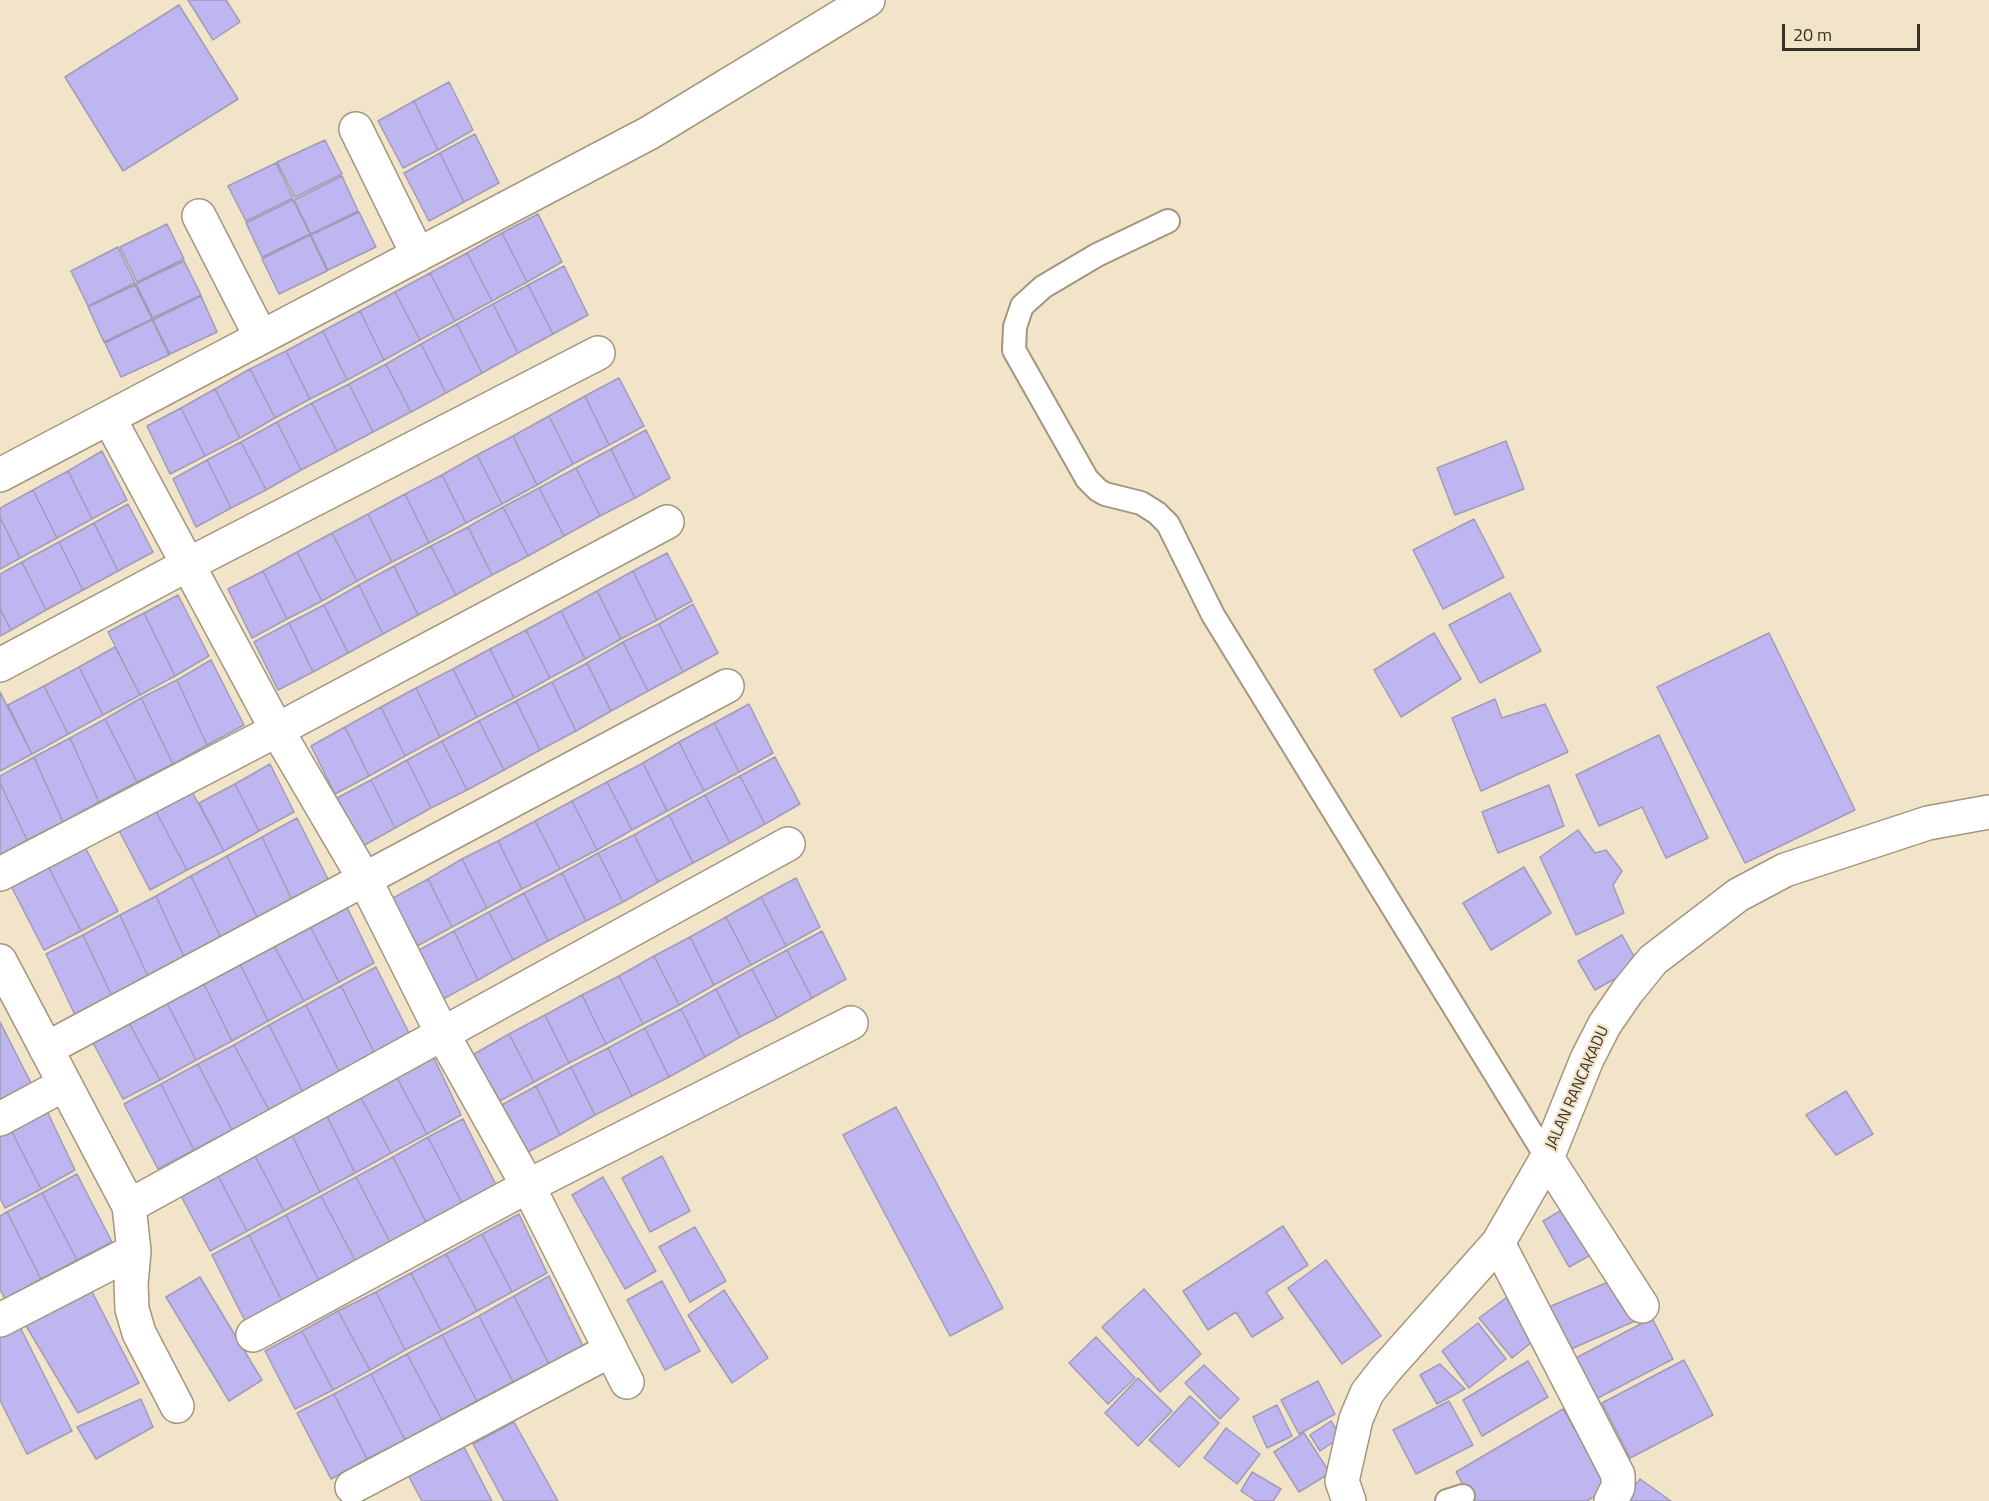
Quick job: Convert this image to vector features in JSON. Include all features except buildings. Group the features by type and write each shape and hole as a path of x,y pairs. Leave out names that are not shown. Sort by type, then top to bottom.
{"street":[{"path":"0,475 649,133 868,0"},
{"path":"356,129 418,255"},
{"path":"199,216 261,337"},
{"path":"0,665 187,565 598,353"},
{"path":"109,418 277,730 365,880 442,1033 528,1186 627,1382"},
{"path":"0,874 277,730 667,522"},
{"path":"46,1049 727,686"},
{"name":"JALAN RANCAKADU","path":"1349,1501 1342,1481 1356,1419 1367,1393 1384,1370 1498,1243 1547,1158 1587,1059 1605,1024 1626,992 1653,960 1738,895 1785,870 1928,824 1989,812"},
{"path":"129,1206 788,844"},
{"path":"0,961 129,1206 134,1251 131,1284 132,1309 138,1333 177,1406"},
{"path":"253,1335 528,1186 851,1023"},
{"path":"0,1119 65,1084"},
{"path":"1547,1158 1642,1306"},
{"path":"1498,1243 1618,1474 1618,1487 1611,1501"},
{"path":"0,1320 134,1251"},
{"path":"352,1487 611,1350"}],"lane":[{"path":"1168,221 1097,255 1043,287 1022,306 1015,327 1014,350 1087,479 1105,494 1141,503 1157,513 1168,524 1213,615 1547,1158"}]}
